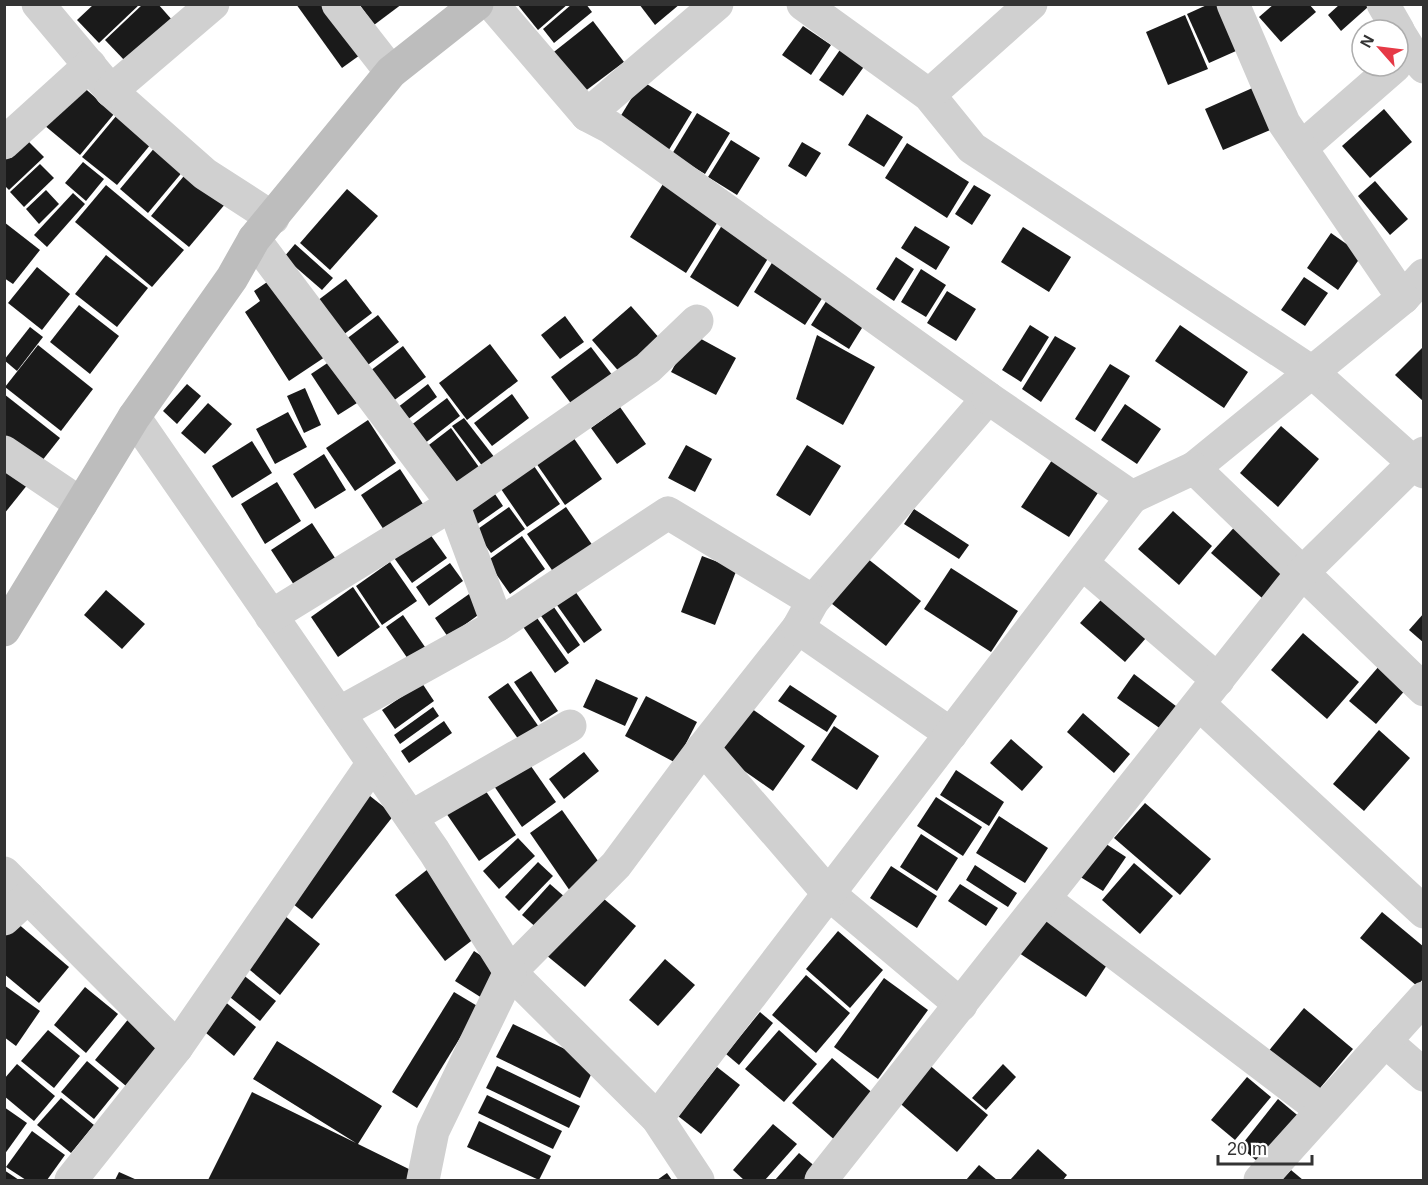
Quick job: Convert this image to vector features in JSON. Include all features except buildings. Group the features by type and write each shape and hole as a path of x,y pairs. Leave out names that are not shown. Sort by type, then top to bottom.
{"main road":[{"path":"4,630 134,417 232,278 264,228 391,72 477,4"}],"street":[{"path":"38,4 111,92 264,228 453,504 498,625"},
{"path":"111,92 213,4"},
{"path":"338,4 391,72"},
{"path":"492,4 587,115 620,134 988,398 1132,497"},
{"path":"587,115 717,4"},
{"path":"803,4 929,95 972,148 1312,372 1420,463 1302,573 821,1180"},
{"path":"929,95 1031,4"},
{"path":"657,1118 1132,497 1194,468 1312,372 1417,292 1301,148 1284,123 1233,4"},
{"path":"1383,4 1390,18"},
{"path":"4,143 90,65"},
{"path":"1301,148 1377,78"},
{"path":"271,616 453,504 648,368 697,321"},
{"path":"423,1180 433,1131 510,972 616,865 805,614 988,398"},
{"path":"134,417 411,817 510,972 657,1118 698,1180"},
{"path":"4,452 81,504"},
{"path":"1194,468 1424,690"},
{"path":"339,714 498,625 668,513 805,614 951,734"},
{"path":"1082,563 1424,912"},
{"path":"411,817 570,726"},
{"path":"703,748 829,894 961,1005"},
{"path":"71,1180 177,1047 374,764"},
{"path":"4,873 177,1047"},
{"path":"4,919 28,897"},
{"path":"1044,899 1322,1110"},
{"path":"1260,1180 1424,998"},
{"path":"1385,1041 1424,1075"}]}
